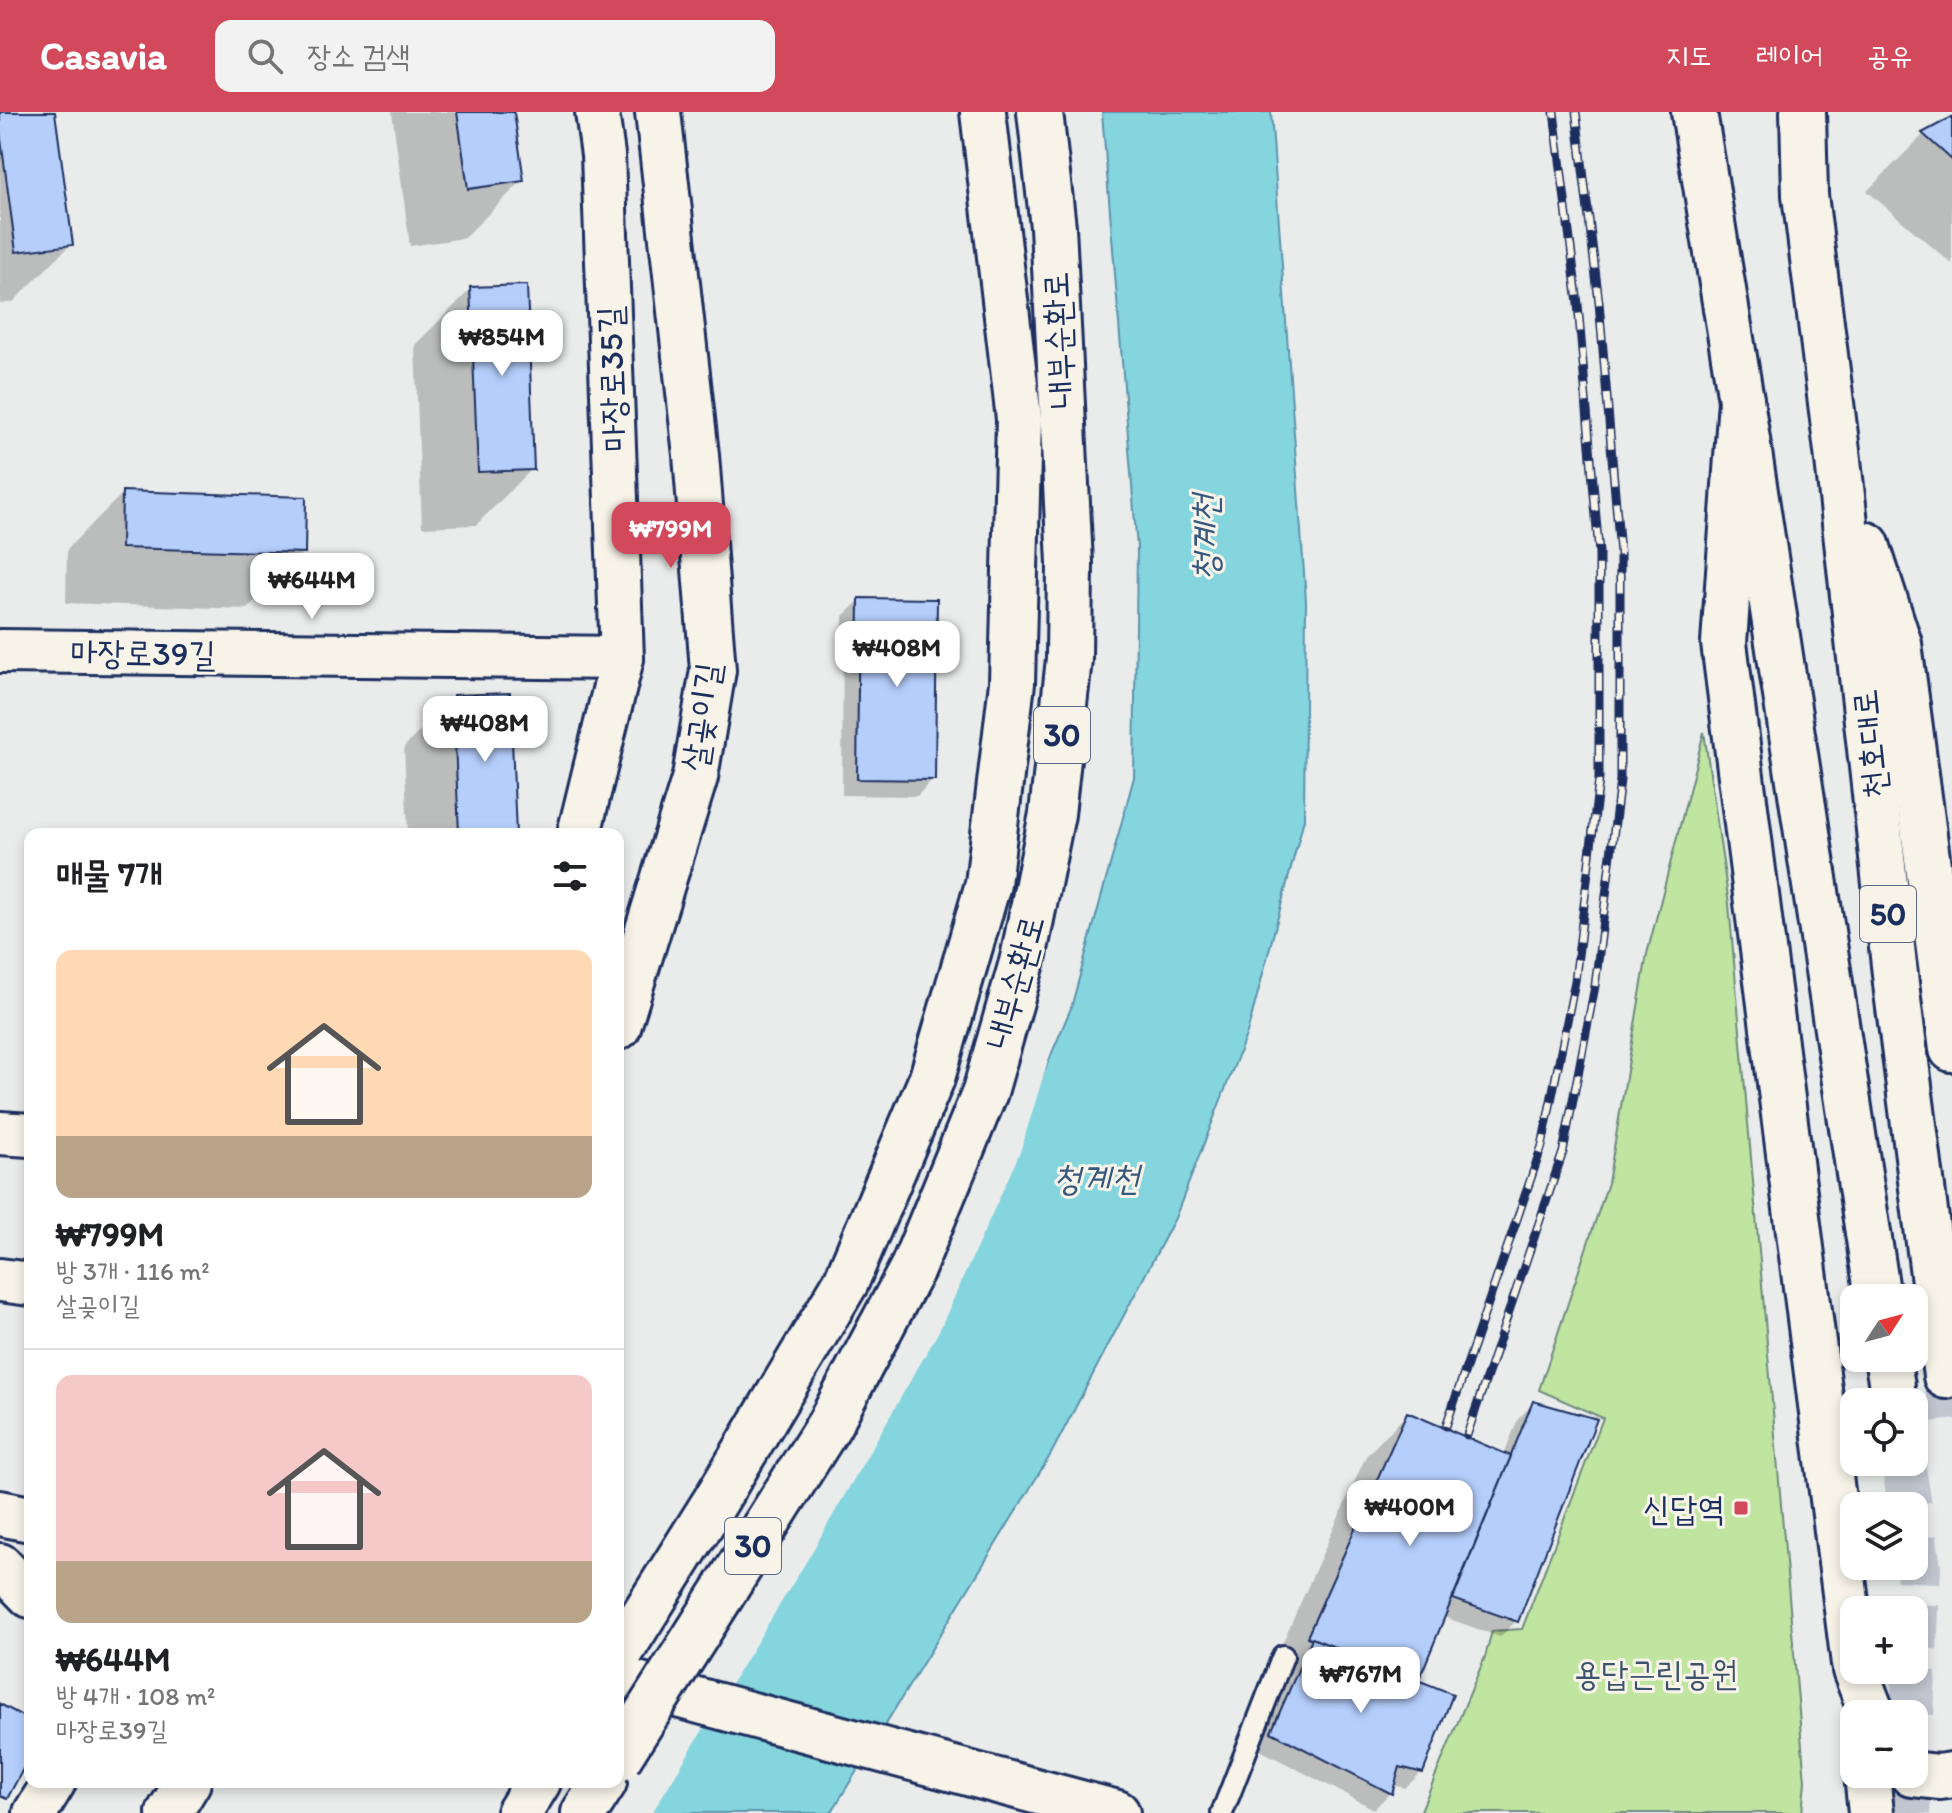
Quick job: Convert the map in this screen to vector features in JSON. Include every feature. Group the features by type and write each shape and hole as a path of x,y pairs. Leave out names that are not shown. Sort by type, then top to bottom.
{"main road":[{"name":"살곶이길","path":"624,1008 695,777 713,670 696,455 658,112"},
{"name":"내부순환로","path":"624,1646 846,1282 932,1078 988,884 1012,683 1019,419 983,112"},
{"name":"내부순환로","path":"624,1750 829,1425 913,1267 985,1092 1019,974 1052,814 1069,659 1070,563 1066,469 1053,227 1040,112"},
{"path":"1694,112 1876,1284"},
{"name":"천호대로","path":"1803,112 1805,195 1837,451 1897,992 1946,1376"},
{"path":"1741,400 1724,643 1845,1596"},
{"path":"1837,451 1899,644 1948,982 1952,1049"},
{"path":"0,1513 24,1518"},
{"path":"624,1681 1117,1813"},
{"path":"1928,1776 1952,1775"},
{"path":"169,1813 184,1788"},
{"path":"519,1813 534,1788"},
{"path":"584,1813 600,1788"},
{"path":"1868,1788 1871,1813"}],"street":[{"name":"마장로35길","path":"580,828 622,658 604,171 597,112"},
{"name":"마장로39길","path":"0,651 622,658"},
{"path":"0,1133 24,1135"},
{"path":"0,1280 24,1283"},
{"path":"0,1565 24,1590"},
{"path":"35,1813 50,1788"}],"lane":[{"path":"1222,1813 1282,1686 1283,1656"}],"green space":[{"name":"용답근린공원","path":"1704,732 1729,904 1805,1781 1802,1813 1420,1813 1485,1657 1492,1631 1522,1629 1603,1418 1539,1390 1608,1183 1647,954"}],"water":[{"name":"청계천","path":"1102,112 1271,112 1306,601 1304,819 1248,1030 1175,1218 1051,1454 831,1813 650,1813 724,1692 970,1247 1071,1008 1134,777 1137,548"}],"pier":[{"path":"1058,1028 1020,1152 939,1331 809,1557 652,1813 646,1813 720,1690 967,1245"}],"building":[{"path":"0,112 55,112 73,245 16,252"},
{"path":"457,112 514,112 524,181 468,189"},
{"path":"1952,117 1952,160 1922,133"},
{"path":"527,285 534,470 478,472 470,287"},
{"path":"122,491 306,497 305,553 121,548"},
{"path":"859,598 937,599 935,780 857,779"},
{"path":"510,693 516,828 459,828 453,695"},
{"path":"1533,1401 1597,1419 1518,1622 1453,1599"},
{"path":"1407,1412 1511,1456 1418,1682 1307,1637"},
{"path":"1312,1638 1453,1694 1423,1773 1400,1767 1392,1794 1271,1732"},
{"path":"0,1704 24,1717 24,1767 7,1799 0,1796"}],"tunnel":[{"path":"1946,1376 1952,1437"},
{"path":"1905,1476 1908,1492"},
{"path":"1913,1700 1918,1580"},
{"path":"1908,1813 1909,1788"}],"railway":[{"path":"1446,1426 1542,1146 1575,981 1599,779 1599,553 1578,304 1554,112"},
{"path":"1467,1435 1563,1152 1595,986 1620,780 1620,553 1599,302 1576,112"}],"place":[{"name":"신답역","path":"1741,1508"}]}
